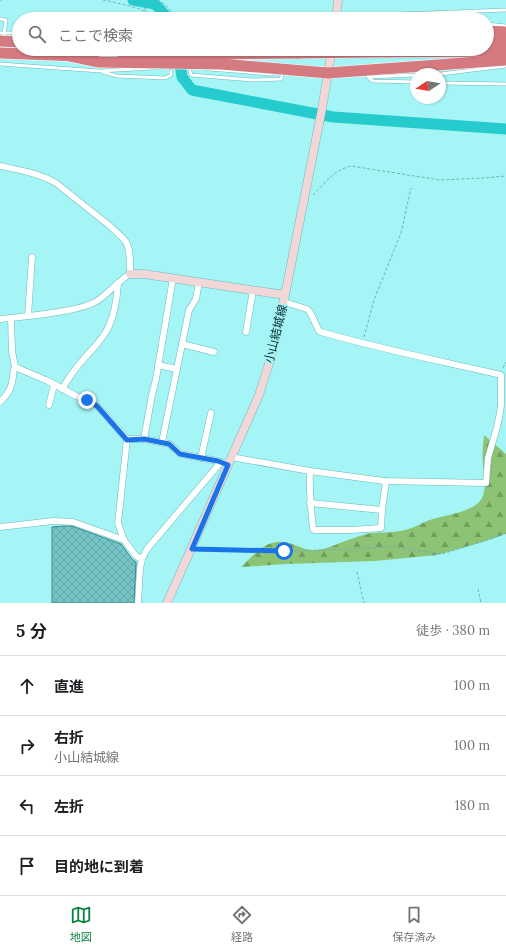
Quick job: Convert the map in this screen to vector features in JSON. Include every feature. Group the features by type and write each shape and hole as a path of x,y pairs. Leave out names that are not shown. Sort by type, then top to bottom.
{"highway":[{"path":"494,31 506,32"},
{"path":"2,37 12,40"},
{"path":"494,42 506,42"},
{"path":"494,51 506,51"},
{"path":"0,53 12,54"},
{"path":"70,56 171,65 221,64 328,73 367,73 506,60"},
{"path":"190,65 272,56"}],"main road":[{"path":"337,12 338,0"},
{"name":"小山結城線","path":"167,603 192,549 227,461 258,395 268,366 284,298 322,109 331,56"},
{"path":"130,274 144,274 253,290 284,298"}],"street":[{"path":"0,166 28,172 49,179 110,226 126,242 129,253 130,274 123,278 118,284 96,301 84,307 52,313 0,319"},
{"path":"28,316 32,257"},
{"path":"144,439 173,278"},
{"path":"162,442 189,310 196,299 199,282"},
{"path":"62,389 72,373 99,342 108,328 117,298 118,284"},
{"path":"246,332 253,290"},
{"path":"127,440 144,439 162,442 169,444 180,454 201,458 386,481 486,483 488,458 500,414 501,375 362,344 321,332 307,309 284,298"},
{"path":"0,402 7,396 12,384 15,367 12,350 11,318"},
{"path":"182,344 214,352"},
{"path":"158,365 177,369"},
{"path":"15,367 97,406 127,440 118,523 124,540 136,556 142,559"},
{"path":"49,406 54,385"},
{"path":"201,458 211,413"},
{"path":"138,603 140,568 142,559 147,549 227,461"},
{"path":"310,471 310,503 313,529 316,530 382,528 382,510 386,481"},
{"path":"310,503 382,510"},
{"path":"0,527 53,521 73,522 124,540"}],"lane":[{"path":"453,12 506,10"},
{"path":"0,19 6,20 2,37 12,35"},
{"path":"494,25 506,26"},
{"path":"0,64 100,71 158,68"},
{"path":"100,71 117,76 165,78 171,75 171,65"},
{"path":"446,73 506,66"},
{"path":"204,69 272,74 283,69"},
{"path":"367,73 410,75"},
{"path":"367,73 373,82 410,82"},
{"path":"446,83 506,84"}],"path":[{"path":"103,0 144,11 147,0"},
{"path":"158,0 163,2 173,12"},
{"path":"313,194 335,173 343,168 351,166 440,180 506,176"},
{"path":"362,344 374,300 401,233 411,188"},
{"path":"501,375 506,362"},
{"path":"192,549 300,551 393,547 442,554 506,533"},
{"path":"357,572 364,603"},
{"path":"478,589 481,603"}],"green space":[{"path":"484,435 506,454 506,534 437,555 375,561 241,567 259,550 272,543 284,542 303,548 318,550 369,533 405,530 427,521 457,513 472,507 478,503 484,494"}],"building":[{"path":"72,526 121,544 136,562 134,603 52,603 52,527"}],"waterway":[{"path":"133,0 155,4 162,12"},
{"path":"179,56 182,77 192,90 333,117 506,129"}],"route":[{"path":"87,400 97,406 127,440 144,439 169,444 180,454 218,461 228,465 192,549 284,551"}]}
